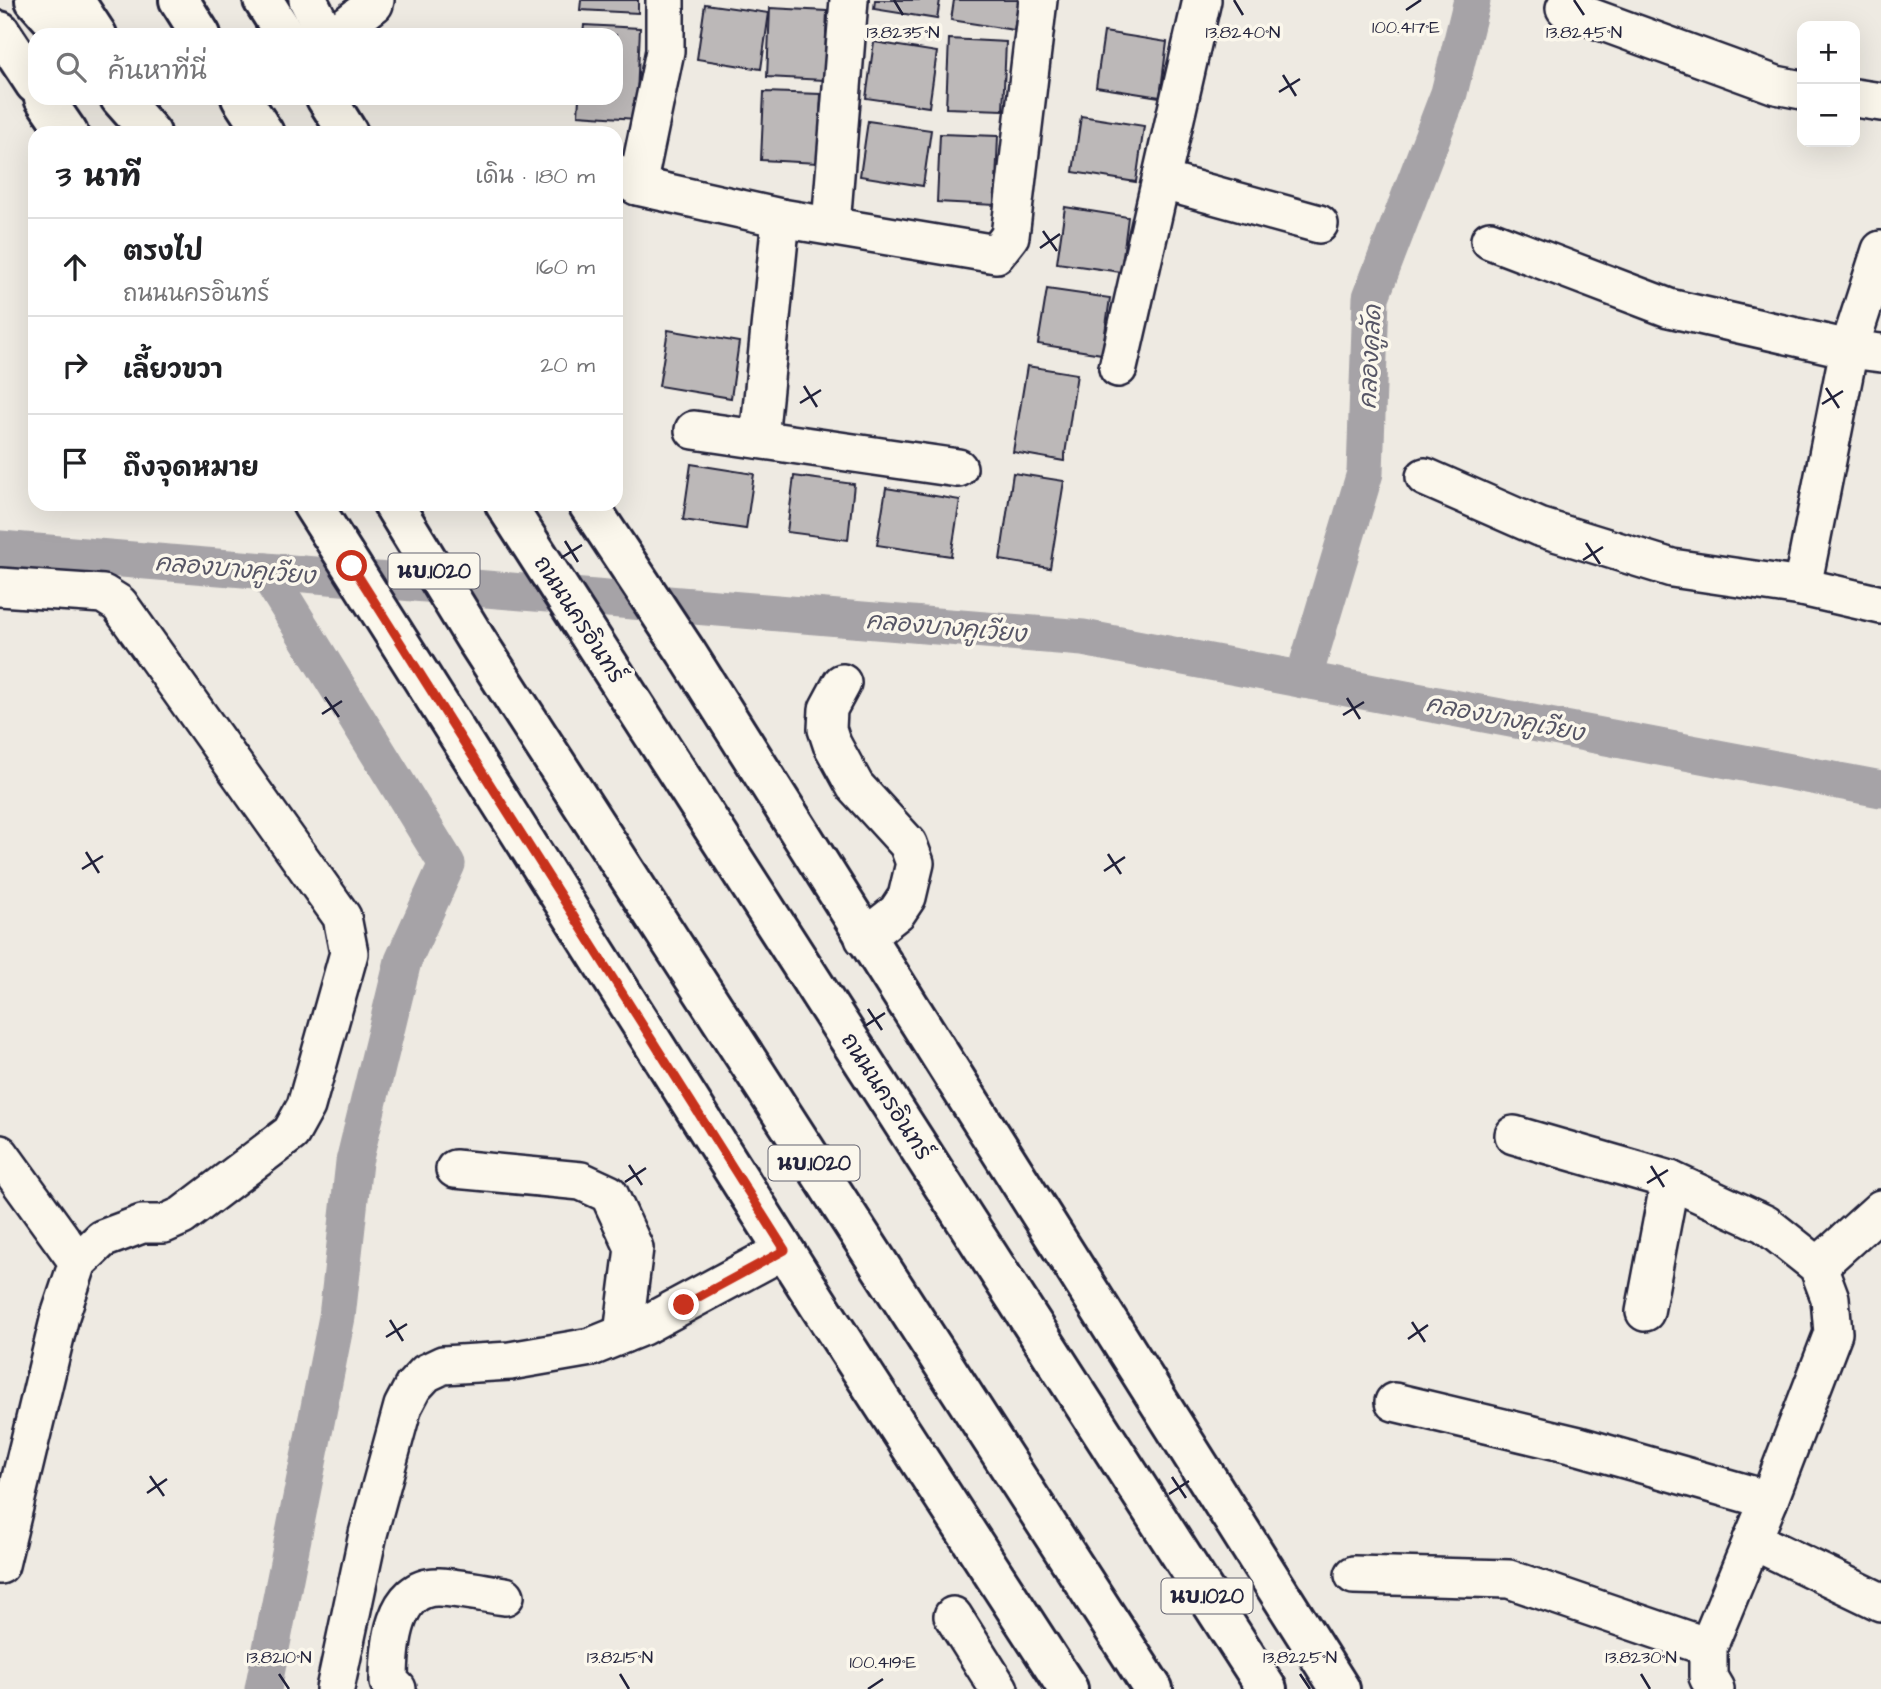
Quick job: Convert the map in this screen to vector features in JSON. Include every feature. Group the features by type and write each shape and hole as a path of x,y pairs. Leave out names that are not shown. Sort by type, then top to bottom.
{"main road":[{"path":"35,0 59,28"},
{"path":"75,0 93,28"},
{"path":"179,0 197,28"},
{"path":"199,0 212,28"},
{"path":"263,0 281,28"},
{"path":"0,31 28,73"},
{"path":"49,105 63,126"},
{"path":"126,105 145,126"},
{"path":"141,105 155,126"},
{"path":"330,105 344,126"},
{"name":"นบ.1020","path":"317,511 785,1250 1068,1689"},
{"name":"นบ.1020","path":"397,511 475,638 1153,1689"},
{"name":"ถนนนครอินทร์","path":"510,511 1267,1689"},
{"name":"นบ.1020","path":"593,511 686,652 1340,1689"}],"street":[{"path":"308,0 322,28"},
{"path":"343,28 374,4 375,0"},
{"path":"666,0 665,51 623,184 781,218 988,254 996,254 1007,244 1038,0"},
{"path":"831,225 849,0"},
{"path":"1118,368 1163,181 1202,0"},
{"path":"1565,8 1776,85 1797,89"},
{"path":"1860,99 1881,102"},
{"path":"347,105 352,126"},
{"path":"1163,181 1319,224"},
{"path":"759,439 781,218"},
{"path":"1490,240 1669,309 1865,351"},
{"path":"1802,587 1865,351 1881,250"},
{"path":"694,430 958,468"},
{"path":"1425,477 1539,527 1672,568 1802,587 1881,605"},
{"path":"0,587 103,594 120,604 342,917 348,936 349,953 315,1082 291,1133 182,1216 164,1224 142,1224 102,1239 78,1262 60,1316 0,1565"},
{"path":"842,683 828,709 827,729 832,744 855,786 908,844 915,863 907,897 902,905 864,938"},
{"path":"1514,1135 1670,1180 1765,1224 1818,1266 1830,1298 1833,1333 1769,1500 1708,1647 1708,1677 1715,1689"},
{"path":"0,1154 78,1262"},
{"path":"455,1169 581,1181 609,1194 634,1248 623,1334"},
{"path":"1645,1312 1670,1180"},
{"path":"1818,1266 1881,1209"},
{"path":"335,1689 368,1534 403,1406 413,1387 426,1373 443,1365 555,1354 591,1347 643,1326 785,1250"},
{"path":"1394,1402 1579,1446 1769,1500"},
{"path":"1752,1540 1881,1602"},
{"path":"1354,1574 1509,1579 1708,1647"},
{"path":"397,1689 389,1682 389,1662 404,1601 414,1593 437,1586 505,1596"},
{"path":"953,1616 999,1689"}],"building":[{"path":"581,0 638,0 638,13 580,10"},
{"path":"875,0 940,0 937,19 874,9"},
{"path":"954,0 1019,0 1014,30 951,20"},
{"path":"705,4 769,13 761,69 697,59"},
{"path":"770,8 827,11 824,80 767,77"},
{"path":"584,25 640,28 636,119 578,115 579,105 623,105 623,28 584,28"},
{"path":"1104,32 1167,42 1160,97 1096,87"},
{"path":"949,39 1006,42 1003,110 946,108"},
{"path":"874,42 937,52 929,107 866,98"},
{"path":"764,92 821,94 818,163 761,160"},
{"path":"1081,116 1144,126 1136,182 1073,172"},
{"path":"868,121 931,130 923,186 860,176"},
{"path":"940,134 998,136 995,205 937,202"},
{"path":"1065,207 1128,217 1121,272 1057,263"},
{"path":"1047,289 1110,298 1102,354 1038,344"},
{"path":"668,330 739,342 731,398 659,386"},
{"path":"1027,366 1077,374 1064,461 1013,452"},
{"path":"691,464 754,474 746,529 683,520"},
{"path":"1013,473 1064,481 1050,568 1000,560"},
{"path":"794,476 854,484 848,540 787,532"},
{"path":"886,488 960,500 951,556 877,545"}],"waterway":[{"name":"คลองคูลัด","path":"1303,680 1365,473 1371,297 1449,93 1472,0"},
{"name":"คลองบางคูเวียง","path":"0,549 1083,638 1881,789"},
{"path":"263,1689 337,1317 354,1162 403,961 447,864 266,571"}],"route":[{"path":"352,566 785,1250 684,1305"}]}
